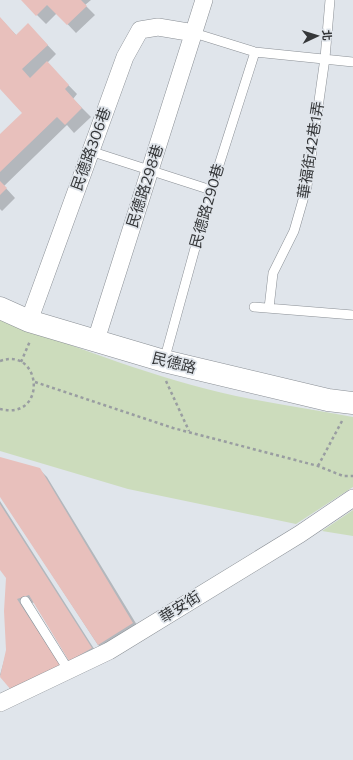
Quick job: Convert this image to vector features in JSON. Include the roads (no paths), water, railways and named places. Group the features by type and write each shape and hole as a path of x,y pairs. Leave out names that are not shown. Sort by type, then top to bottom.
{"street":[{"name":"民德路298巷","path":"96,340 204,0"},
{"name":"民德路306巷","path":"30,329 90,151 125,57 140,30 158,27 194,33"},
{"name":"民德路","path":"0,308 30,329 96,340 164,369 328,400 349,409"},
{"name":"華安街","path":"0,702 109,651 300,534 353,498"}],"lane":[{"name":"華福街42巷1弄","path":"269,308 273,273 294,231 308,186 330,0"},
{"path":"194,33 255,52 353,62"},
{"name":"民德路290巷","path":"164,369 211,190 255,52"},
{"path":"90,151 211,190"},
{"path":"254,306 353,315"},
{"path":"25,600 69,671"}]}
